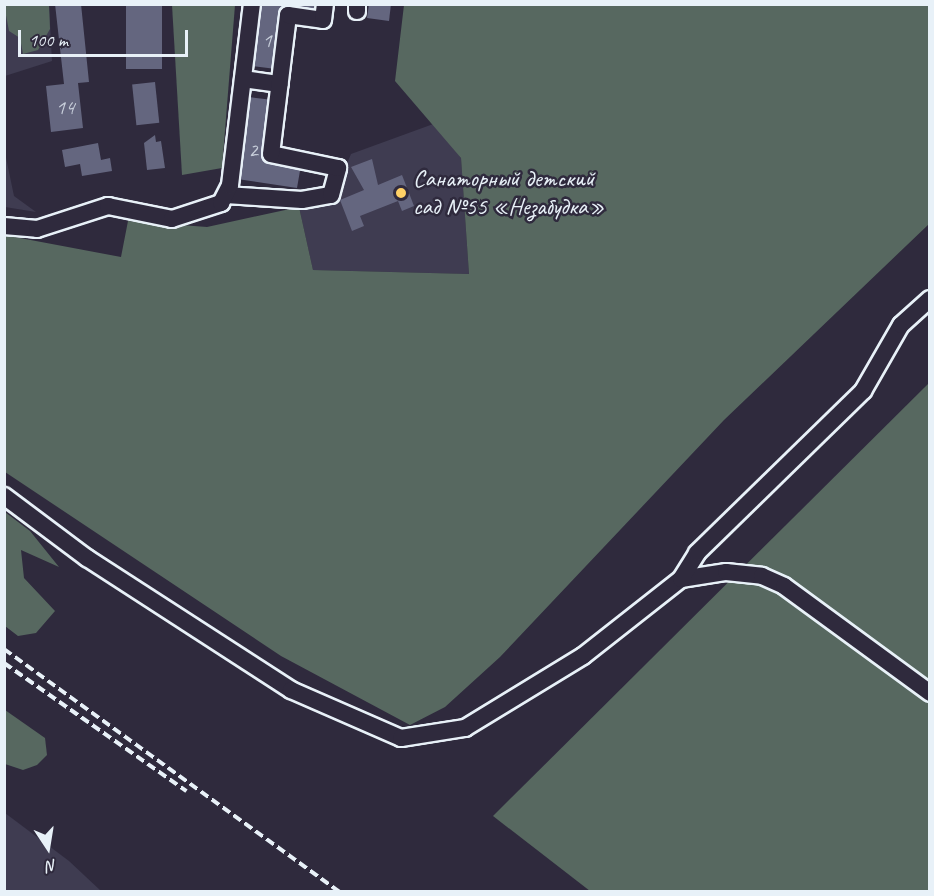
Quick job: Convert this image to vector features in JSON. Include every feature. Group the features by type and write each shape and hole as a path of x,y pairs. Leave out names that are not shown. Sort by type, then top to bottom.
{"street":[{"path":"4,226 37,229 108,206 172,219 210,209 226,195 252,4"},
{"path":"226,195 302,200 331,195 338,168 271,154 288,15 323,20 324,4"},
{"path":"243,79 280,84"},
{"path":"4,496 87,558 291,690 401,738 465,728 502,708 583,656 681,579 697,553 863,392 901,326 930,298"},
{"path":"681,579 744,573 784,586 930,693"}],"shaded area":[{"path":"4,5 49,5 52,61 5,76"},
{"name":"Санаторный детский сад №55 «Незабудка»","path":"436,123 461,158 469,274 313,270 299,207 339,200 337,187 351,154"},
{"path":"4,148 14,196 36,212 5,207"},
{"path":"5,813 69,861 101,891 5,891"}],"green space":[{"path":"4,5 49,5 50,29 38,50 23,54 20,38 9,31"},
{"path":"172,5 235,5 222,168 182,175"},
{"path":"404,5 929,5 929,224 724,420 500,657 445,707 410,725 281,656 5,472 4,235 121,257 128,221 207,227 299,207 313,270 469,274 461,158 395,81"},
{"path":"929,383 929,891 590,891 493,816"},
{"path":"5,512 30,531 59,567 21,550 24,578 55,611 36,633 18,636 5,626"},
{"path":"5,710 45,738 47,755 37,765 23,770 5,764"}],"building":[{"path":"55,4 81,4 89,82 78,83 83,128 51,132 46,86 64,84"},
{"path":"126,4 162,4 162,69 126,69"},
{"path":"259,4 320,4 319,14 283,10 276,69 252,66"},
{"path":"369,4 391,4 389,21 367,18"},
{"path":"155,82 159,123 136,125 132,84"},
{"path":"249,97 273,100 264,160 301,165 297,188 237,179"},
{"path":"155,135 156,142 161,141 165,168 147,170 144,143"},
{"path":"98,143 101,160 110,158 112,171 82,176 80,164 65,167 62,150"},
{"path":"372,159 378,185 402,175 414,206 402,211 398,201 360,216 364,226 352,231 340,200 364,190 351,167"}],"railway":[{"path":"4,649 340,892"},
{"path":"4,663 186,791"}],"place":[{"name":"Санаторный детский сад №55 «Незабудка»","path":"401,193"}]}
